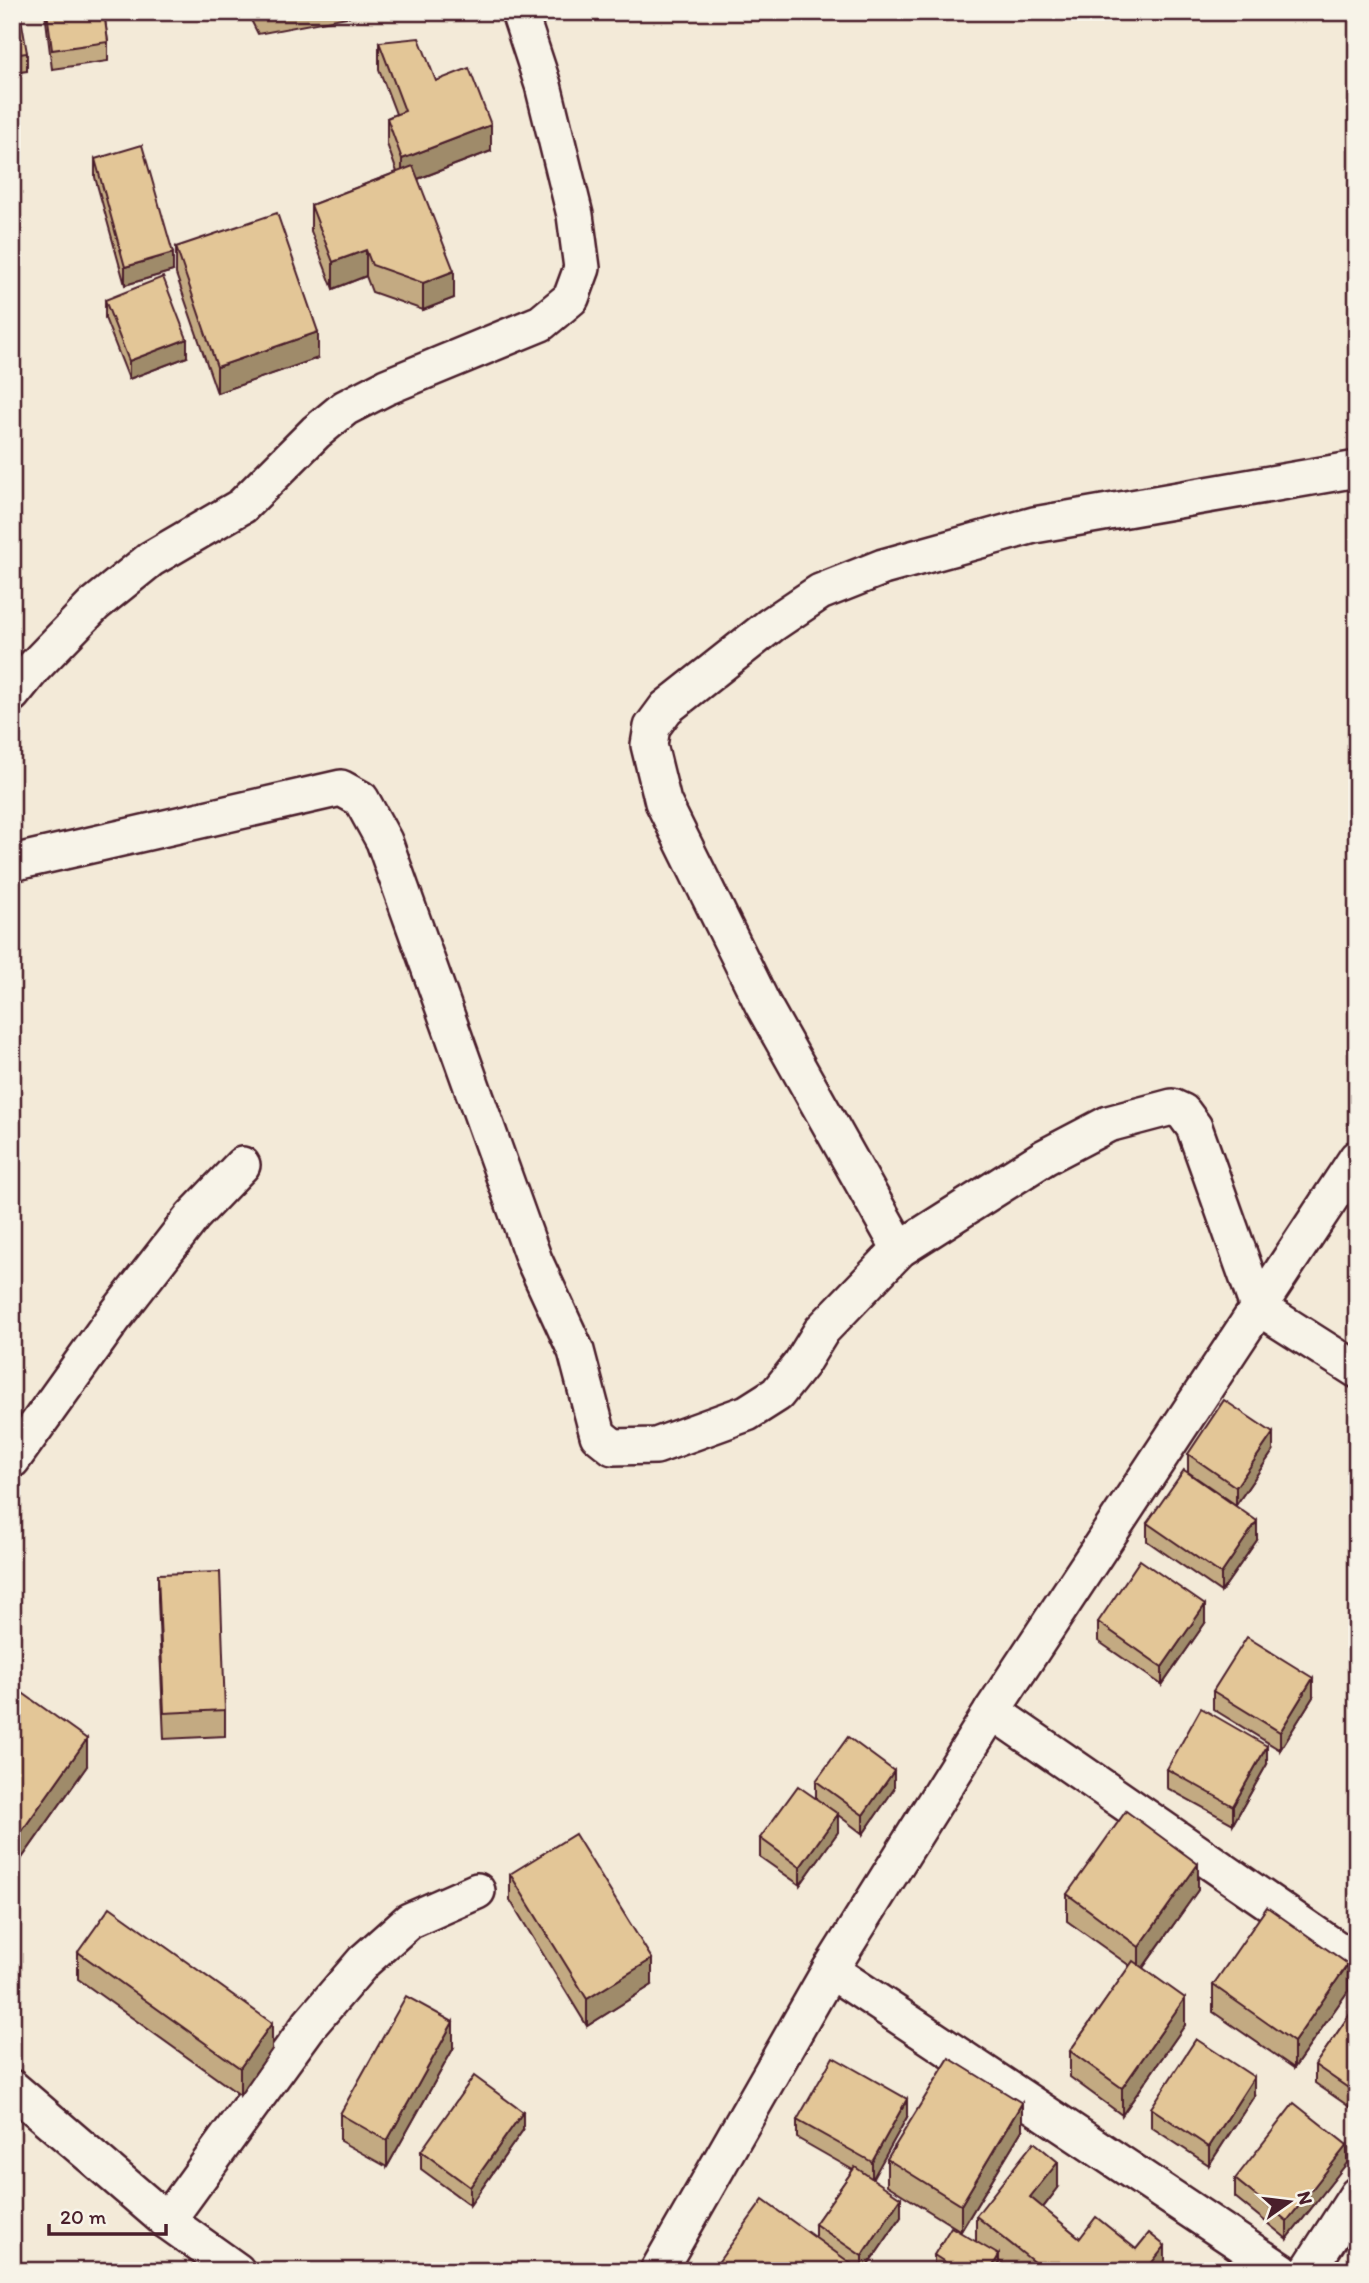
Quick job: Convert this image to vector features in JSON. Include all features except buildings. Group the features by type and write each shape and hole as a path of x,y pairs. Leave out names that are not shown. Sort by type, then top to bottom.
{"street":[{"path":"12,694 34,667 94,605 151,559 242,506 316,432 345,408 386,387 541,323 571,298 582,268 575,215 542,85 519,12"},
{"path":"901,1249 763,1005 663,802 649,745 653,727 666,708 771,625 820,592 883,567 1034,525 1357,469"},
{"path":"12,863 341,788 361,799 384,841 534,1260 576,1351 598,1435 613,1447 656,1446 747,1413 777,1394 801,1364 822,1330 901,1249 1045,1157 1108,1124 1172,1107 1183,1112 1194,1127 1258,1307 1357,1370"},
{"path":"658,2271 830,1970 992,1711 1357,1158"},
{"path":"12,1460 113,1319 193,1216 242,1165"},
{"path":"992,1711 1357,1963"},
{"path":"167,2221 310,2024 364,1961 409,1921 477,1891"},
{"path":"830,1970 1282,2271"},
{"path":"12,2088 167,2221 237,2271"},
{"path":"1308,2271 1357,2195"}]}
